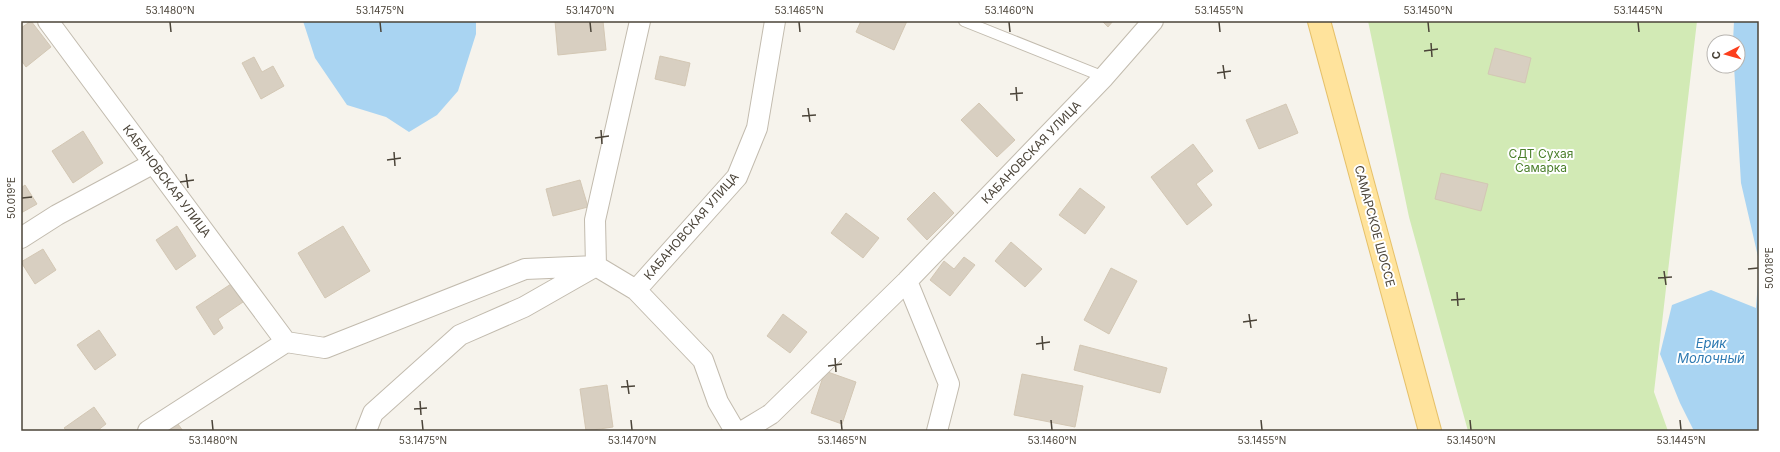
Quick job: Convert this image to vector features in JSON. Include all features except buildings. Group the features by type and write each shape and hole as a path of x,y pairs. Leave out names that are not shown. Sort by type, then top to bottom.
{"main road":[{"name":"САМАРСКОЕ ШОССЕ","path":"1319,21 1430,431"}],"street":[{"name":"КАБАНОВСКАЯ УЛИЦА","path":"48,21 286,342"},
{"path":"596,266 595,220 640,21"},
{"name":"КАБАНОВСКАЯ УЛИЦА","path":"636,290 737,178 757,128 775,21"},
{"name":"КАБАНОВСКАЯ УЛИЦА","path":"743,431 771,414 907,281 1104,77 1153,21"},
{"path":"21,238 57,215 154,163"},
{"name":"КАБАНОВСКАЯ УЛИЦА","path":"596,266 636,290 703,360 718,402 735,431"},
{"path":"148,431 286,342 325,348 525,269 596,266"},
{"path":"366,431 373,413 460,335 524,307 596,266"},
{"path":"907,281 948,384 937,431"}],"lane":[{"path":"964,21 1104,77"}],"green space":[{"name":"СДТ Сухая Самарка","path":"1368,21 1697,21 1654,392 1668,431 1468,431 1409,217"}],"water":[{"path":"303,21 476,21 476,34 458,91 437,115 409,132 386,117 347,105 315,58"},
{"path":"1734,21 1759,21 1759,261 1741,183 1734,74 1746,74 1746,34 1733,34"},
{"name":"Ерик Молочный","path":"1759,268 1759,431 1694,431 1680,403 1660,354 1672,305 1711,290 1756,308"}]}
